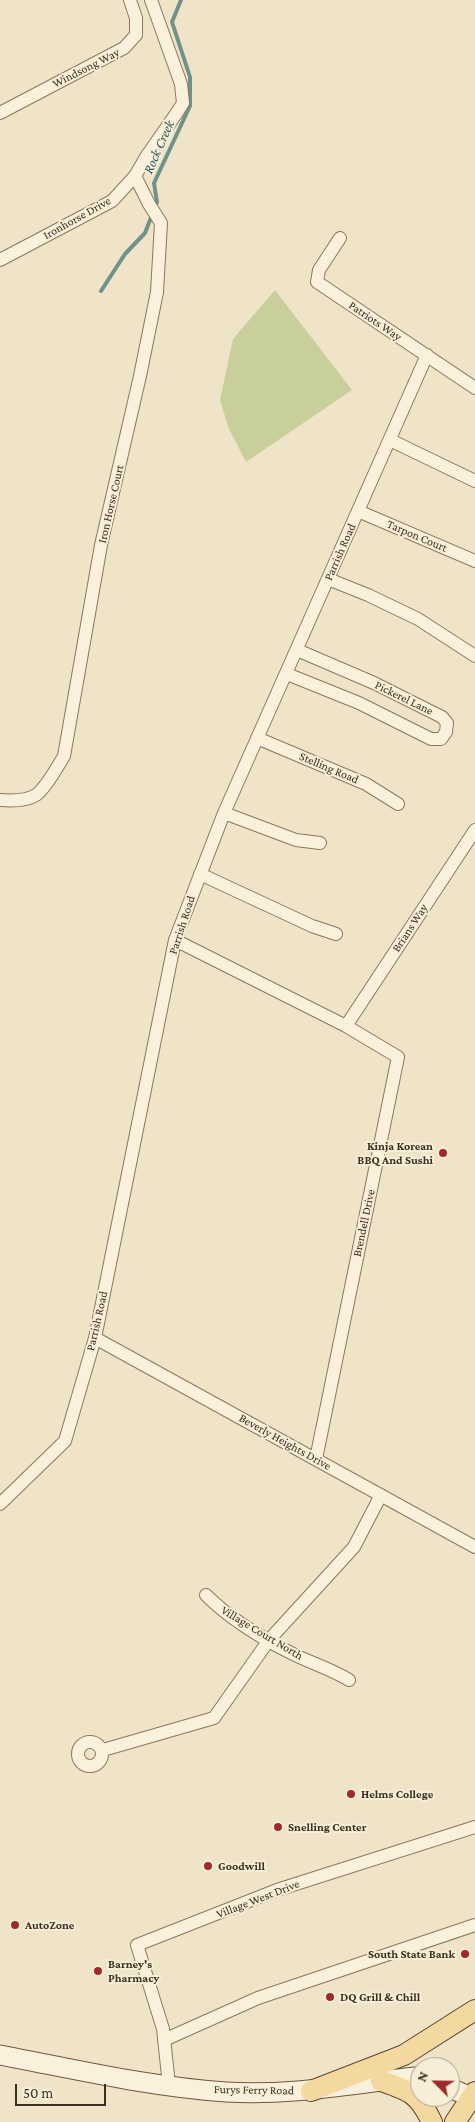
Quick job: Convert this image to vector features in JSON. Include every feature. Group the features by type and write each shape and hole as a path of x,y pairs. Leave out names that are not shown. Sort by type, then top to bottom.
{"main road":[{"path":"311,2091 404,2055 475,2010"},
{"name":"Furys Ferry Road","path":"0,2055 169,2085 227,2092 311,2091 410,2079"},
{"path":"381,2081 408,2090 422,2102 432,2122"},
{"path":"455,2122 474,2096 460,2091"}],"street":[{"name":"Windsong Way","path":"0,113 124,48 136,35 136,18 130,0"},
{"name":"Ironhorse Drive","path":"0,260 112,201 135,176 183,103 181,84 151,0"},
{"name":"Iron Horse Court","path":"0,800 12,801 36,794 53,774 64,756 101,545 140,376 157,292 161,223 135,176"},
{"name":"Patriots Way","path":"340,238 319,270 317,282 475,388"},
{"name":"Parrish Road","path":"0,1504 66,1441 95,1338 175,940 224,812 287,674 426,355"},
{"path":"390,440 475,481"},
{"name":"Tarpon Court","path":"358,511 475,561"},
{"path":"328,579 368,595 418,619 475,656"},
{"name":"Pickerel Lane","path":"287,674 359,703 431,739 441,739 446,732 447,723 442,717 374,683 297,650"},
{"name":"Stelling Road","path":"257,738 366,784 398,804"},
{"path":"224,812 296,840 320,843"},
{"name":"Brians Way","path":"346,1026 475,830"},
{"path":"200,874 312,926 336,934"},
{"name":"Brendell Drive","path":"175,940 346,1026 398,1057 316,1459"},
{"name":"Beverly Heights Drive","path":"95,1338 475,1547"},
{"path":"103,1750 214,1718 269,1640 354,1547 381,1495"},
{"name":"Village Court North","path":"206,1595 219,1608 269,1640 349,1680"},
{"name":"Village West Drive","path":"169,2085 163,2029 137,1945 276,1890 475,1827"},
{"path":"164,2040 258,1998 475,1925"}],"green space":[{"path":"275,290 352,390 246,462 229,429 220,400 233,339"}],"waterway":[{"name":"Rock Creek","path":"154,208 157,202 154,183 190,106 190,77 172,22 181,0"},
{"name":"Rock Creek","path":"101,291 125,254 145,233 152,215"}],"place":[{"name":"Kinja Korean BBQ And Sushi","path":"443,1153"},
{"name":"Helms College","path":"351,1794"},
{"name":"Snelling Center","path":"278,1827"},
{"name":"Goodwill","path":"208,1866"},
{"name":"AutoZone","path":"15,1925"},
{"name":"South State Bank","path":"465,1954"},
{"name":"Barney's Pharmacy","path":"98,1971"},
{"name":"DQ Grill & Chill","path":"330,1997"}]}
